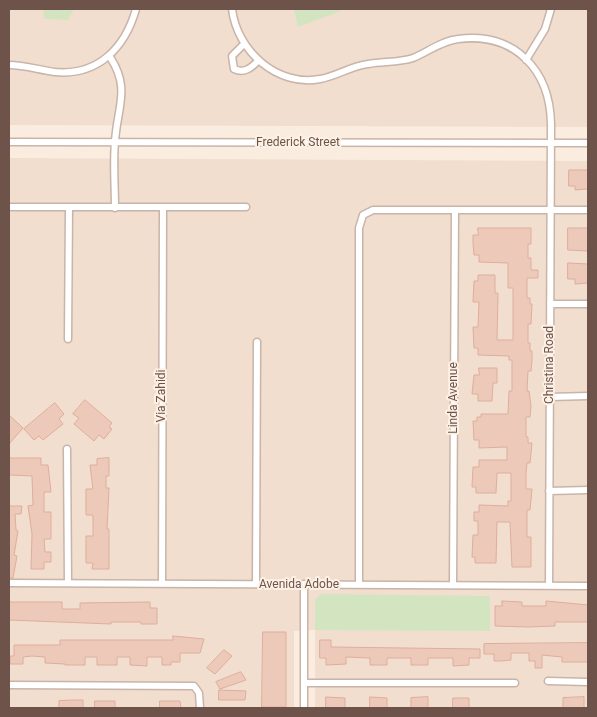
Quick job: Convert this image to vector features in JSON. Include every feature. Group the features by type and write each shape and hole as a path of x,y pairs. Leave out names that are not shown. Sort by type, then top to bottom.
{"street":[{"path":"9,65 55,72 77,71 96,66 110,57 125,37 136,9"},
{"path":"232,9 244,44 258,60 271,70 287,77 314,80 368,64 407,60 448,41 468,38 492,41 526,60 544,28 551,9"},
{"path":"244,44 232,56 234,69 243,71 258,60"},
{"path":"110,57 120,76 123,96 115,142 115,208"},
{"name":"Christina Road","path":"526,60 538,72 548,94 550,143 549,586"},
{"name":"Frederick Street","path":"9,142 588,143"},
{"path":"9,207 246,207"},
{"path":"68,340 69,207"},
{"name":"Via Zahidi","path":"162,584 163,208"},
{"path":"359,585 359,228 362,215 373,210 588,210"},
{"name":"Linda Avenue","path":"453,586 455,210"},
{"path":"550,304 588,304"},
{"path":"256,584 257,342"},
{"path":"550,397 588,396"},
{"path":"67,449 68,583"},
{"path":"549,491 588,490"},
{"name":"Avenida Adobe","path":"9,583 588,586"},
{"path":"304,584 304,708"},
{"path":"548,681 588,682"},
{"path":"304,683 514,683"},
{"path":"9,685 187,685 198,689 200,708"}],"shaded area":[{"path":"9,9 588,9 588,127 9,125"},
{"path":"9,158 588,161 588,708 315,708 315,630 294,631 294,708 9,708"}],"green space":[{"path":"43,9 74,9 68,20 44,19"},
{"path":"294,9 346,9 298,27"},
{"path":"321,594 490,596 490,631 315,630 315,600"}],"building":[{"path":"569,170 588,170 588,189 575,190 575,186 569,186"},
{"path":"478,228 531,228 531,244 528,244 528,258 531,258 531,270 538,270 538,278 527,278 527,298 530,298 530,304 532,304 531,324 528,324 528,343 530,343 530,351 532,351 532,360 531,371 528,371 527,391 529,391 531,406 530,417 526,417 526,437 528,437 528,443 532,443 530,463 527,463 526,473 526,489 532,489 530,510 527,510 527,537 531,537 531,567 512,567 510,522 497,522 496,563 475,563 475,557 472,557 473,535 478,535 478,521 474,521 474,512 479,512 479,505 508,506 508,501 511,501 511,473 497,473 496,493 476,493 476,487 472,487 473,467 479,467 479,460 507,460 507,447 479,448 479,440 474,440 473,421 477,421 477,417 481,417 481,414 508,414 509,391 512,391 512,360 509,360 509,356 478,355 478,348 474,348 473,327 478,327 479,302 473,302 474,281 478,281 478,275 495,275 495,293 498,293 497,340 513,340 513,288 508,288 508,263 479,262 479,255 474,255 473,244 473,235 478,235"},
{"path":"568,228 588,228 588,251 568,250"},
{"path":"568,263 588,264 588,283 575,284 575,279 568,279"},
{"path":"479,368 497,368 497,383 493,383 492,401 478,401 478,394 472,394 474,375 479,375"},
{"path":"85,400 112,423 109,427 112,429 104,439 99,435 94,441 74,424 79,418 73,414"},
{"path":"55,403 64,414 59,419 63,424 43,440 39,436 34,440 24,429"},
{"path":"9,415 23,428 9,444"},
{"path":"9,458 41,458 41,465 48,465 51,492 44,492 44,512 51,512 51,539 44,539 45,552 51,552 51,562 44,562 44,569 31,569 32,534 28,506 33,505 32,476 9,475"},
{"path":"109,458 109,476 106,476 106,488 109,488 107,529 109,529 109,569 92,569 93,563 86,563 86,536 93,536 93,515 86,515 86,489 93,489 90,465 97,465 97,459"},
{"path":"9,506 22,506 21,514 15,514 16,530 18,531 14,555 17,556 13,578 9,578"},
{"path":"502,601 522,602 522,606 546,606 546,601 588,605 588,622 555,622 555,626 495,626 495,606 502,606"},
{"path":"9,602 62,602 62,609 80,609 80,603 150,602 150,608 157,608 157,624 141,624 141,622 111,622 111,624 9,620"},
{"path":"263,632 286,632 286,707 262,707"},
{"path":"173,636 204,639 200,653 180,653 180,662 171,662 171,665 162,665 162,657 147,657 147,666 130,665 130,657 117,657 117,665 97,665 97,657 85,657 85,665 65,665 45,663 45,657 32,656 23,657 23,664 10,664 10,656 14,656 14,645 60,645 60,640 173,640"},
{"path":"320,640 331,640 331,647 480,649 480,658 469,658 469,665 453,666 453,658 428,658 428,665 411,665 411,658 387,658 387,665 370,665 370,658 346,657 346,664 326,665 326,658 320,658"},
{"path":"588,643 588,662 562,662 562,657 542,655 542,668 535,668 535,661 529,661 529,653 511,653 511,660 501,661 494,661 494,654 484,654 484,644"},
{"path":"224,650 232,656 215,674 207,668"},
{"path":"241,672 246,680 220,689 216,682"},
{"path":"219,690 246,691 245,700 219,700"},
{"path":"326,697 345,698 345,708 326,708"},
{"path":"370,697 387,698 387,708 370,708"},
{"path":"428,697 428,708 411,708 411,698"},
{"path":"584,697 584,708 563,708 563,698"},
{"path":"453,698 469,698 469,708 453,708"},
{"path":"83,700 83,708 59,708 59,701"},
{"path":"95,701 115,701 115,708 95,708"},
{"path":"160,701 180,701 181,708 160,708"}]}
